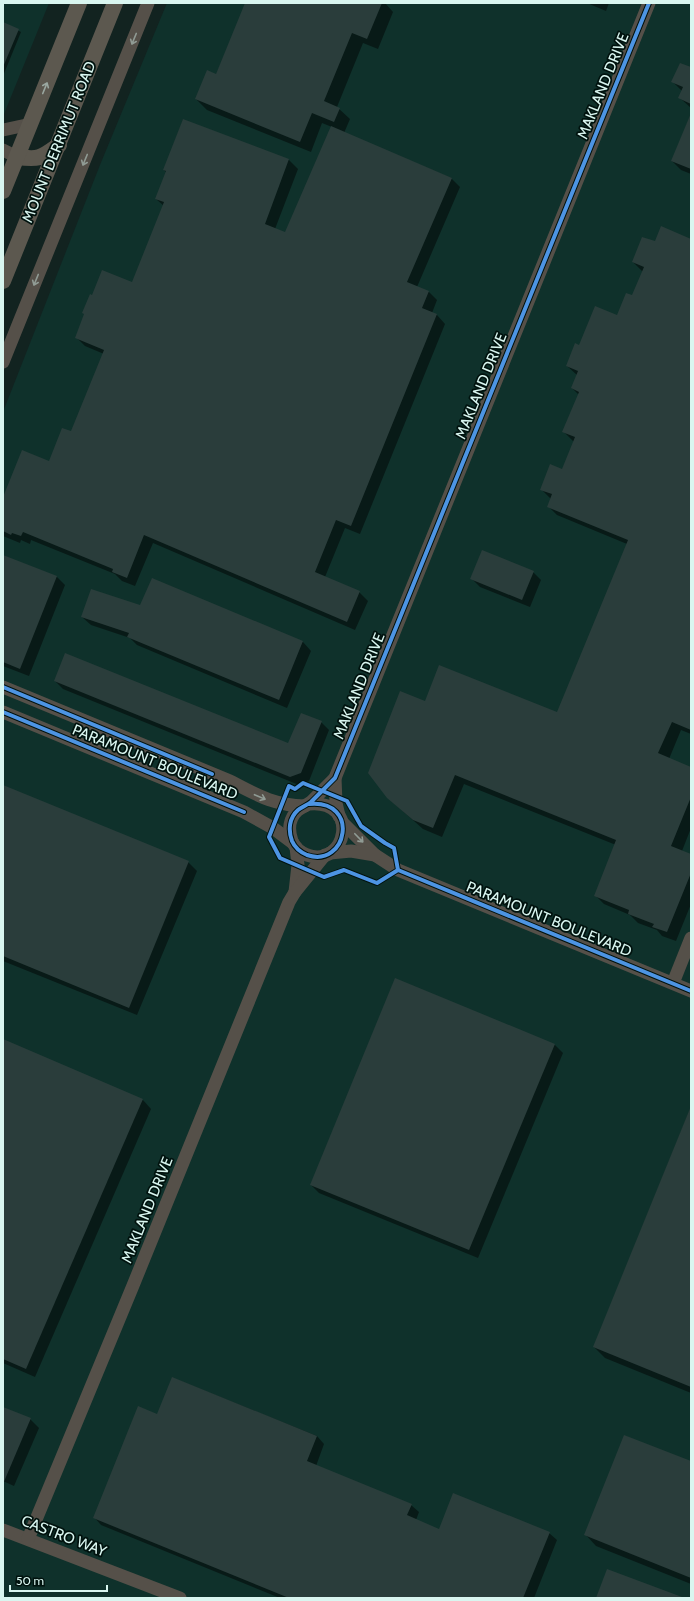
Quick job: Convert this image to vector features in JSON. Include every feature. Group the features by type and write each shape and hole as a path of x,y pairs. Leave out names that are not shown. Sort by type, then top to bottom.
{"main road":[{"path":"3,192 10,154 31,124 79,3"},
{"name":"MOUNT DERRIMUT ROAD","path":"3,281 115,3"},
{"path":"10,154 33,160 59,145"}],"street":[{"path":"3,362 148,3"},
{"name":"MAKLAND DRIVE","path":"307,805 335,778 649,3"},
{"path":"3,130 31,124"},
{"name":"PARAMOUNT BOULEVARD","path":"3,687 230,781 256,796 282,803 307,805"},
{"name":"PARAMOUNT BOULEVARD","path":"3,712 244,812 273,828 294,845"},
{"name":"MAKLAND DRIVE","path":"335,778 336,802 341,819"},
{"path":"318,803 326,805 334,809 341,819 343,831 342,840 337,848 328,854 310,856 302,852 294,845 290,835 292,818 297,810 307,805 318,803"},
{"name":"PARAMOUNT BOULEVARD","path":"341,819 375,855 406,873 691,991"},
{"name":"MAKLAND DRIVE","path":"294,845 298,865 295,892"},
{"name":"PARAMOUNT BOULEVARD","path":"328,854 351,851 375,855"},
{"name":"MAKLAND DRIVE","path":"28,1539 289,902 295,892 328,854"},
{"path":"673,983 691,938"},
{"name":"CASTRO WAY","path":"3,1530 180,1598"}],"shaded area":[{"path":"3,3 49,3 4,114 3,113"},
{"path":"167,3 691,3 691,1598 3,1598 3,412 100,165"}],"building":[{"path":"245,3 382,3 367,39 352,33 324,101 340,108 334,122 312,113 300,142 195,99 207,70 216,74"},
{"path":"3,22 19,29 3,67"},
{"path":"680,63 691,67 691,104 678,98 683,87 671,82"},
{"path":"691,113 691,169 671,161"},
{"path":"183,119 289,159 265,224 285,232 331,126 452,178 407,282 429,291 422,308 437,314 351,526 336,520 315,572 360,591 347,622 144,535 127,578 112,572 113,569 23,532 21,536 12,533 11,535 3,531 3,497 22,450 49,461 62,428 71,431 104,350 75,338 84,314 82,313 90,294 92,295 102,270 132,282 164,202 155,199 166,171 163,170"},
{"path":"661,226 691,239 691,730 672,722 658,753 691,767 691,797 671,846 691,854 691,873 667,932 652,927 654,924 628,914 629,910 594,896 616,840 455,775 433,828 413,820 387,798 368,773 400,691 425,701 439,665 557,712 628,540 547,507 552,494 540,490 550,464 562,469 575,437 562,432 579,392 571,388 578,371 566,366 575,343 579,345 595,306 617,315 626,293 632,295 644,267 632,262 642,237 655,241"},
{"path":"482,550 534,571 522,600 470,579"},
{"path":"3,555 57,576 20,669 3,662"},
{"path":"152,578 303,641 279,700 127,637 129,633 81,617 91,589 140,605"},
{"path":"65,653 288,743 301,713 322,721 301,773 290,777 54,681"},
{"path":"3,785 189,861 129,1008 3,956"},
{"path":"395,978 555,1044 469,1250 310,1185"},
{"path":"3,1039 143,1099 26,1369 3,1359"},
{"path":"691,1106 691,1387 593,1347"},
{"path":"172,1377 317,1436 307,1461 412,1504 407,1515 439,1529 453,1493 550,1532 523,1598 289,1598 93,1518 138,1406 157,1414"},
{"path":"3,1407 31,1418 3,1484"},
{"path":"624,1435 691,1461 691,1578 584,1535"},
{"path":"607,1569 682,1597 596,1598"}],"cycle path":[{"path":"309,804 325,805 336,812 342,822 342,833 339,844 332,852 321,857 307,855 296,848 291,837 291,820 298,810 311,802 335,778 649,3"},
{"path":"3,687 212,774"},
{"path":"3,712 244,812"},
{"path":"303,783 347,801 361,826 394,848 398,870 377,883 344,870 324,877 280,858 269,837 289,786 295,789 303,783"},
{"path":"398,870 691,991"}]}
